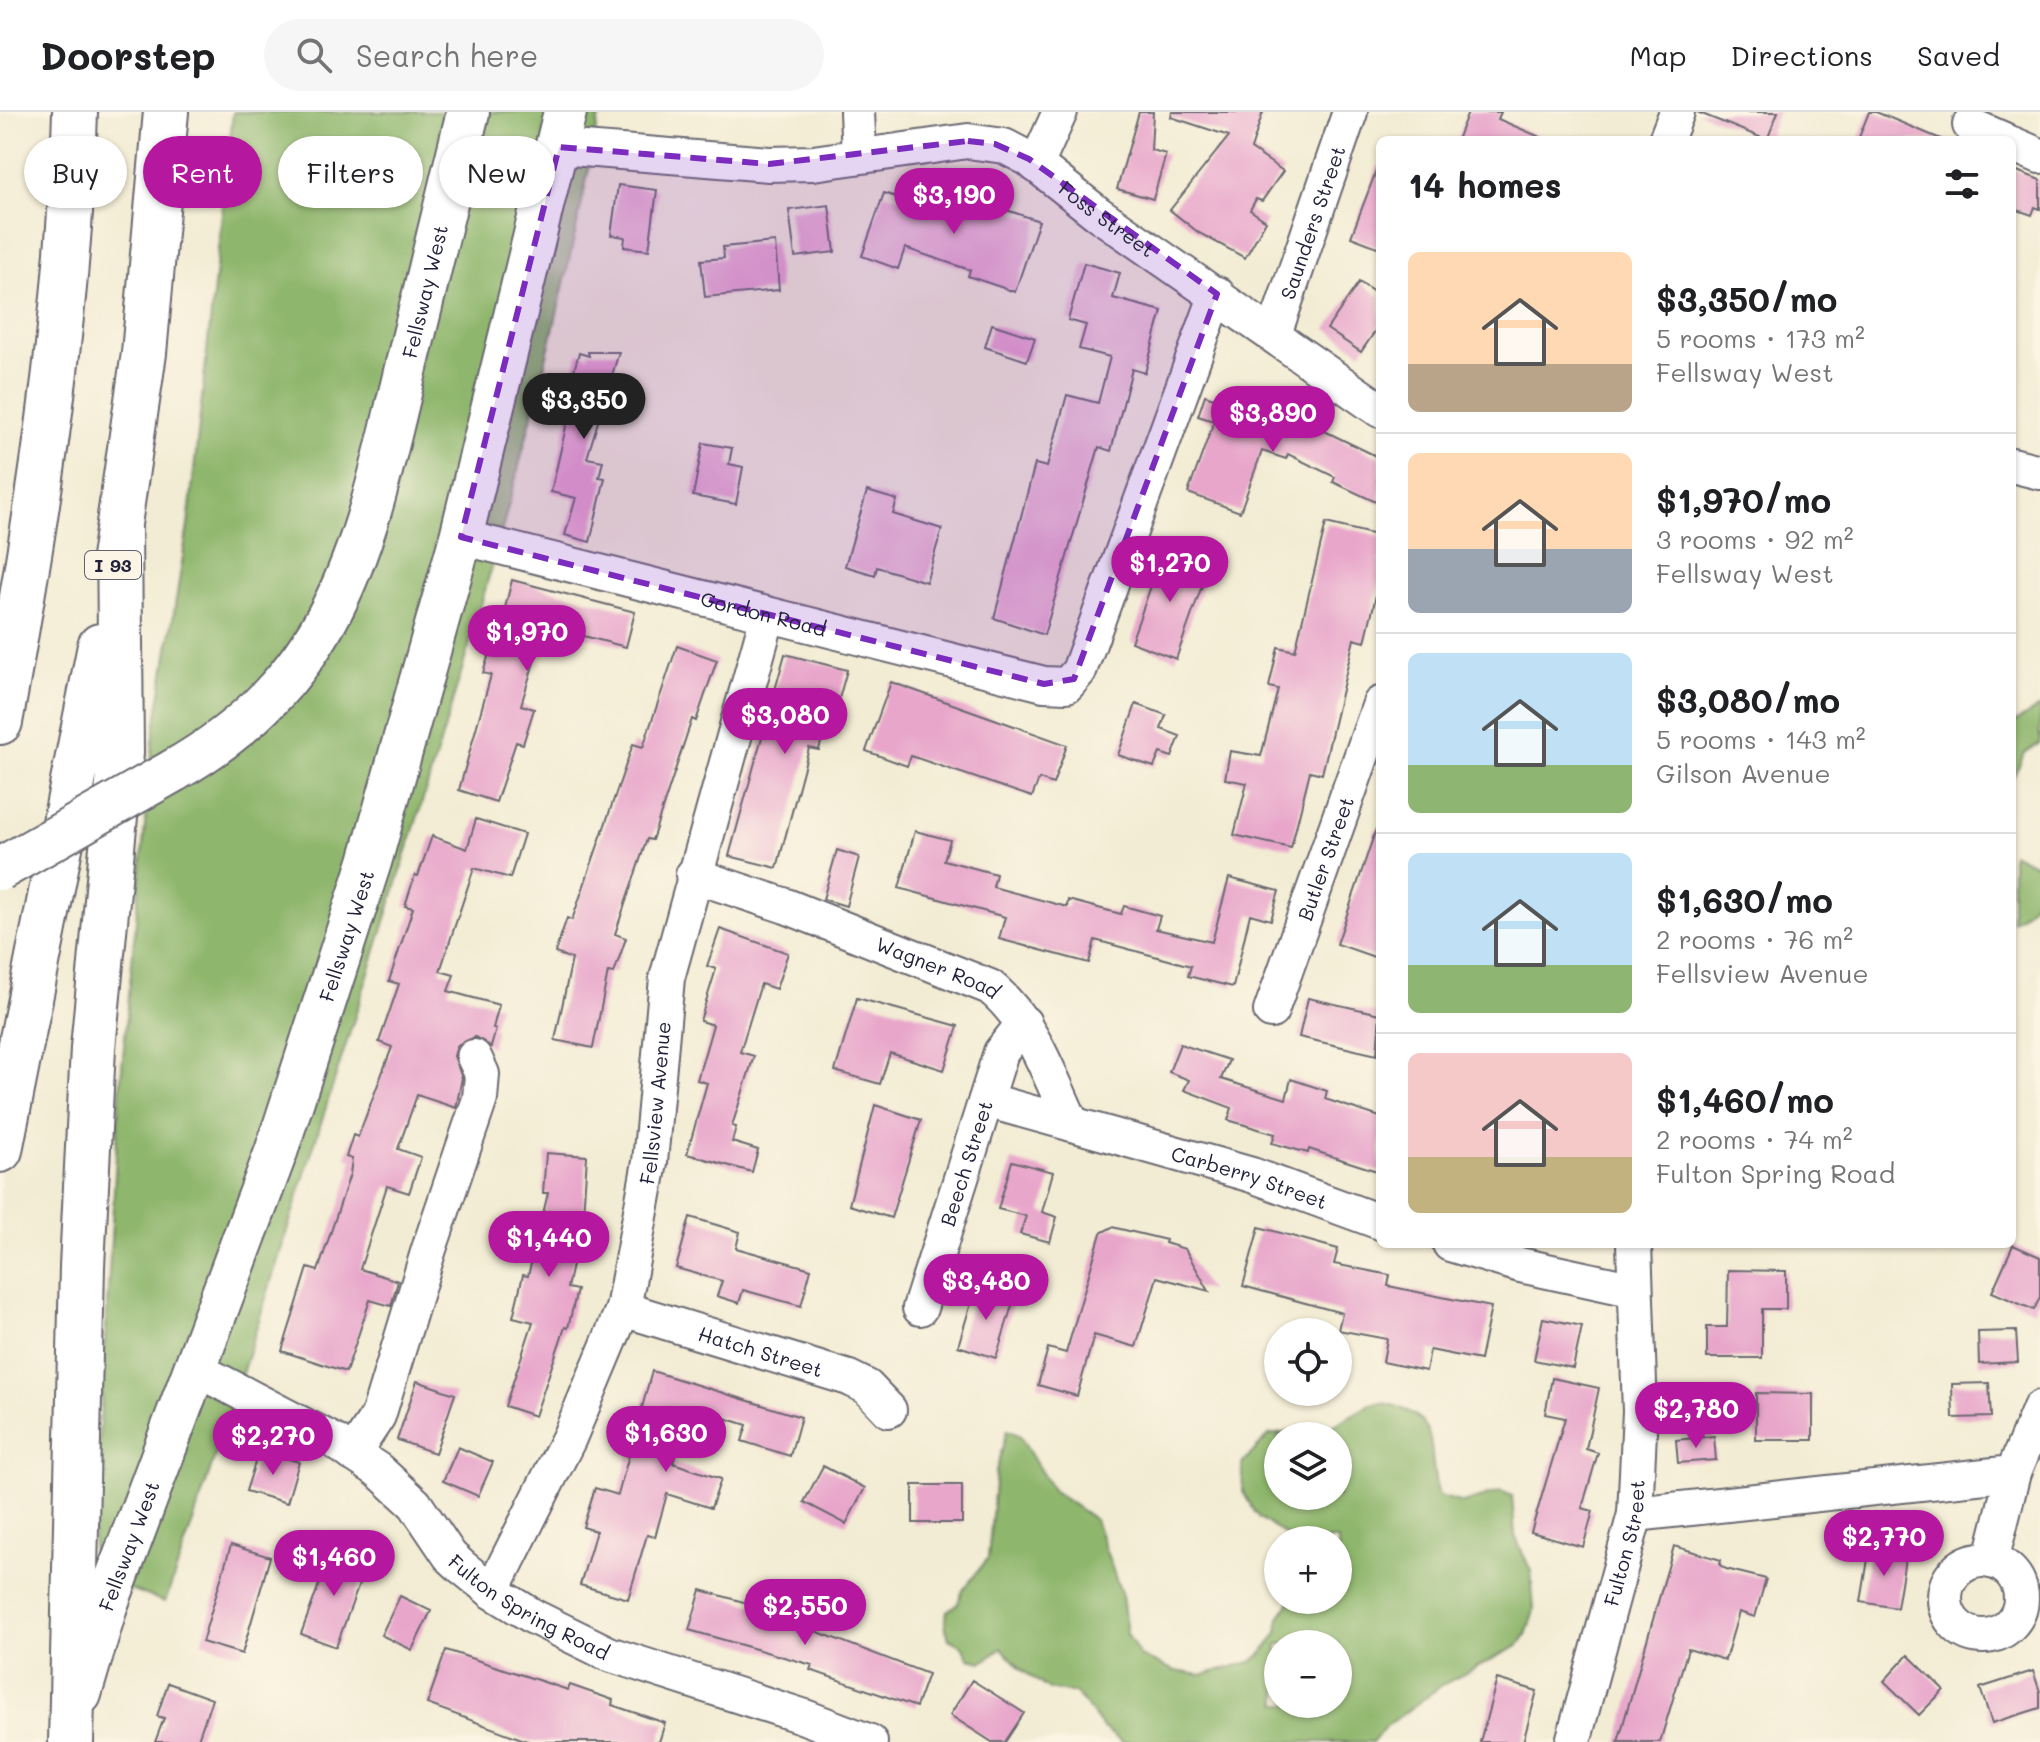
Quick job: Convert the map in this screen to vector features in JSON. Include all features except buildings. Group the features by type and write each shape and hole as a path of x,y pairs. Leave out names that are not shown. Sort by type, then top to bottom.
{"highway":[{"path":"0,722 28,565 58,351 75,112"},
{"name":"I 93","path":"0,1150 77,774 119,528 146,338 166,112"},
{"path":"71,1742 82,1266 89,1126 121,753 119,528"}],"main road":[{"name":"Fellsway West","path":"0,869 173,771 234,732 273,696 322,633 347,582 378,483 468,112"},
{"name":"Fellsway West","path":"71,1742 87,1665 106,1606 276,1152 365,876 461,537 562,130"}],"street":[{"path":"857,112 859,156"},
{"path":"1036,165 1060,112"},
{"name":"Saunders Street","path":"1274,334 1350,112"},
{"path":"1668,136 1677,112"},
{"path":"1969,126 1994,136"},
{"name":"Foss Street","path":"562,130 769,164 813,163 977,141 1013,150 1097,213 1376,407"},
{"path":"2016,146 2040,156"},
{"name":"Gordon Road","path":"461,537 1044,684 1067,685 1079,671 1217,294"},
{"path":"2016,466 2040,472"},
{"name":"Fellsview Avenue","path":"492,1591 569,1438 623,1309 650,1162 667,978 693,875 768,615"},
{"name":"Butler Street","path":"1271,1011 1376,715"},
{"name":"Wagner Road","path":"693,875 786,906 990,987 1010,1003 1024,1023 1072,1124"},
{"name":"Beech Street","path":"920,1308 1001,1052 1024,1023"},
{"path":"353,1454 378,1416 429,1249 480,1099 482,1074 474,1057"},
{"path":"986,1100 1072,1124"},
{"name":"Carberry Street","path":"1072,1124 1252,1175 1376,1221"},
{"path":"1463,1248 1520,1265 1635,1290"},
{"name":"Fulton Street","path":"1573,1742 1635,1514 1640,1411 1634,1248"},
{"name":"Hatch Street","path":"623,1309 849,1378 867,1387 889,1410"},
{"name":"Fulton Spring Road","path":"196,1369 353,1454 415,1504 450,1556 492,1591 534,1617 609,1654 802,1716 870,1742"},
{"path":"1991,1561 2013,1473 2040,1408"},
{"path":"1635,1514 2013,1473"}],"highlighted area":[{"path":"968,141 995,144 1029,159 1217,294 1074,679 1044,684 461,537 559,147 769,164"}],"green space":[{"path":"233,112 600,112 548,352 451,708 255,1332 165,1602 91,1575 120,1089 153,741 188,526 223,208 262,208 262,136 230,136"},
{"path":"2040,707 2040,743 2025,753 2016,771 2016,722"},
{"path":"2016,855 2040,867 2035,899 2016,918"},
{"path":"1384,1403 1417,1417 1430,1438 1439,1496 1463,1503 1501,1491 1512,1496 1515,1536 1531,1571 1534,1610 1526,1635 1518,1646 1442,1685 1384,1728 1373,1742 1122,1742 1102,1727 1076,1693 1048,1689 1022,1670 1002,1648 983,1662 969,1659 962,1646 949,1639 945,1625 947,1611 958,1603 963,1590 988,1558 996,1472 1007,1430 1019,1435 1052,1490 1095,1520 1122,1596 1127,1634 1140,1656 1175,1671 1201,1675 1251,1662 1264,1651 1264,1718 1352,1718 1352,1630 1278,1630 1281,1614 1352,1614 1352,1526 1272,1526 1258,1517 1243,1492 1242,1464 1264,1440 1264,1510 1352,1510 1352,1422 1340,1422 1371,1404"}]}
